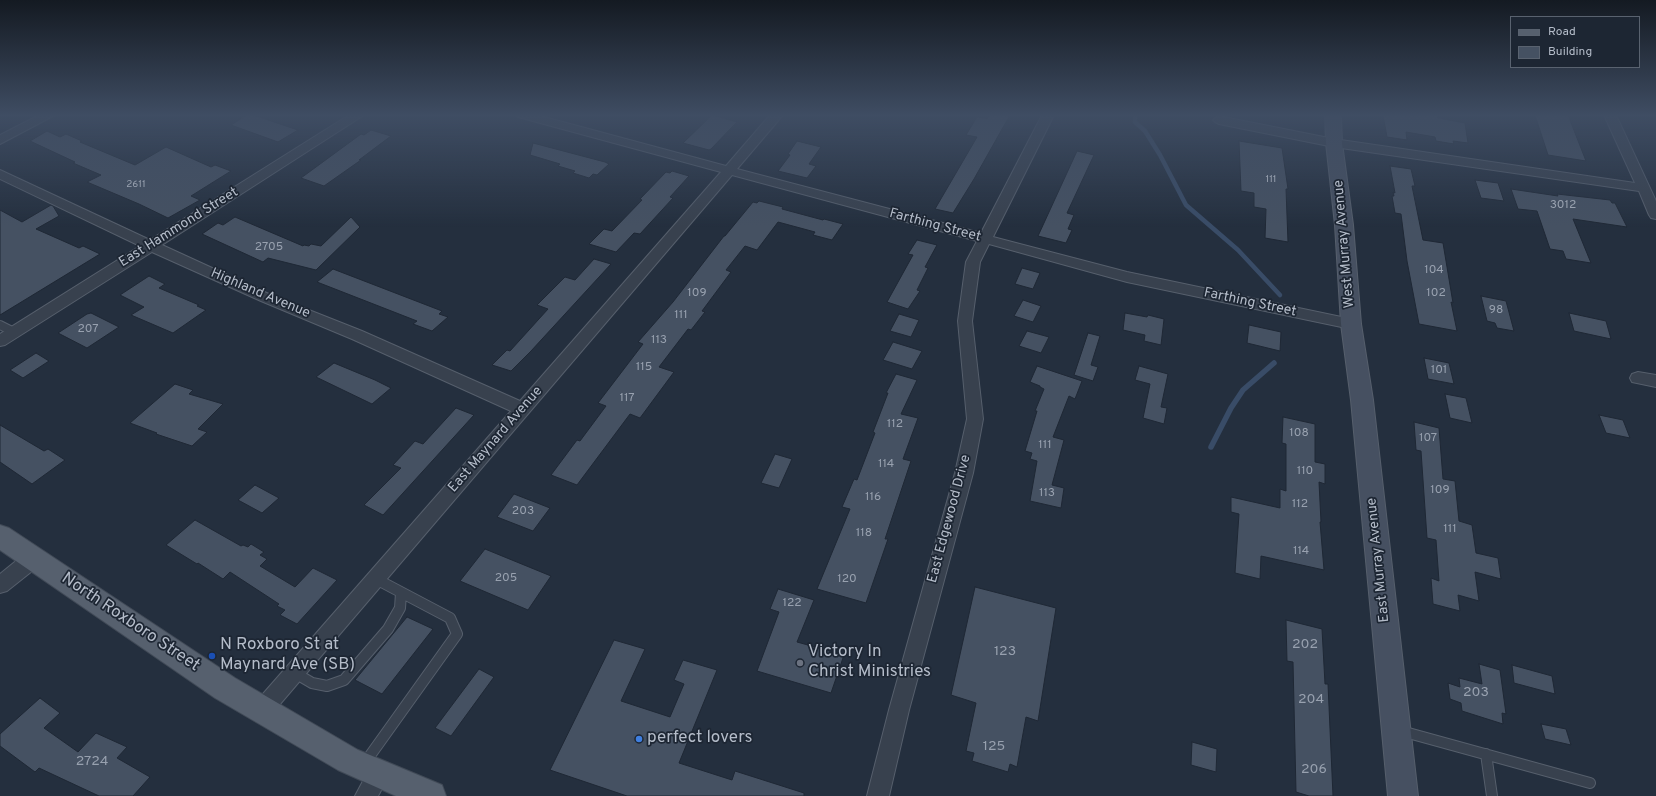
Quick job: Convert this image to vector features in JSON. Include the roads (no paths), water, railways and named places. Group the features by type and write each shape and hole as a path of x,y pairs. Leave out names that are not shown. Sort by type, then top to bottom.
{"main road":[{"name":"North Roxboro Street","path":"0,536 225,688 348,760 369,779 431,796"}],"street":[{"name":"East Hammond Street","path":"0,341 299,152"},
{"name":"Farthing Street","path":"659,152 1127,277 1351,324"},
{"name":"East Maynard Avenue","path":"262,710 745,152"},
{"name":"East Edgewood Drive","path":"878,796 899,710 964,473 975,419 965,321 973,262 1029,152"},
{"name":"West Murray Avenue","path":"1335,152 1344,224 1351,324"},
{"path":"1397,152 1644,188"},
{"path":"1627,152 1656,215"},
{"name":"Highland Avenue","path":"0,174 266,298 357,335 523,409"},
{"name":"East Murray Avenue","path":"1351,324 1362,400 1403,796"},
{"path":"1638,378 1656,381"},
{"path":"0,585 34,558"}],"lane":[{"path":"0,325 14,332"},
{"path":"369,779 457,634 450,618 376,579"},
{"path":"295,673 312,683 327,686 344,680 388,629 400,608 401,593"},
{"path":"1396,730 1590,783"},
{"path":"1486,754 1492,796"}],"waterway":[{"path":"1158,152 1186,205 1238,250 1280,295"},
{"path":"1211,447 1231,408 1243,390 1274,363"}],"place":[{"name":"N Roxboro St at Maynard Ave (SB)","path":"212,656"},
{"name":"Victory In Christ Ministries","path":"800,663"},
{"name":"perfect lovers","path":"639,739"}]}
